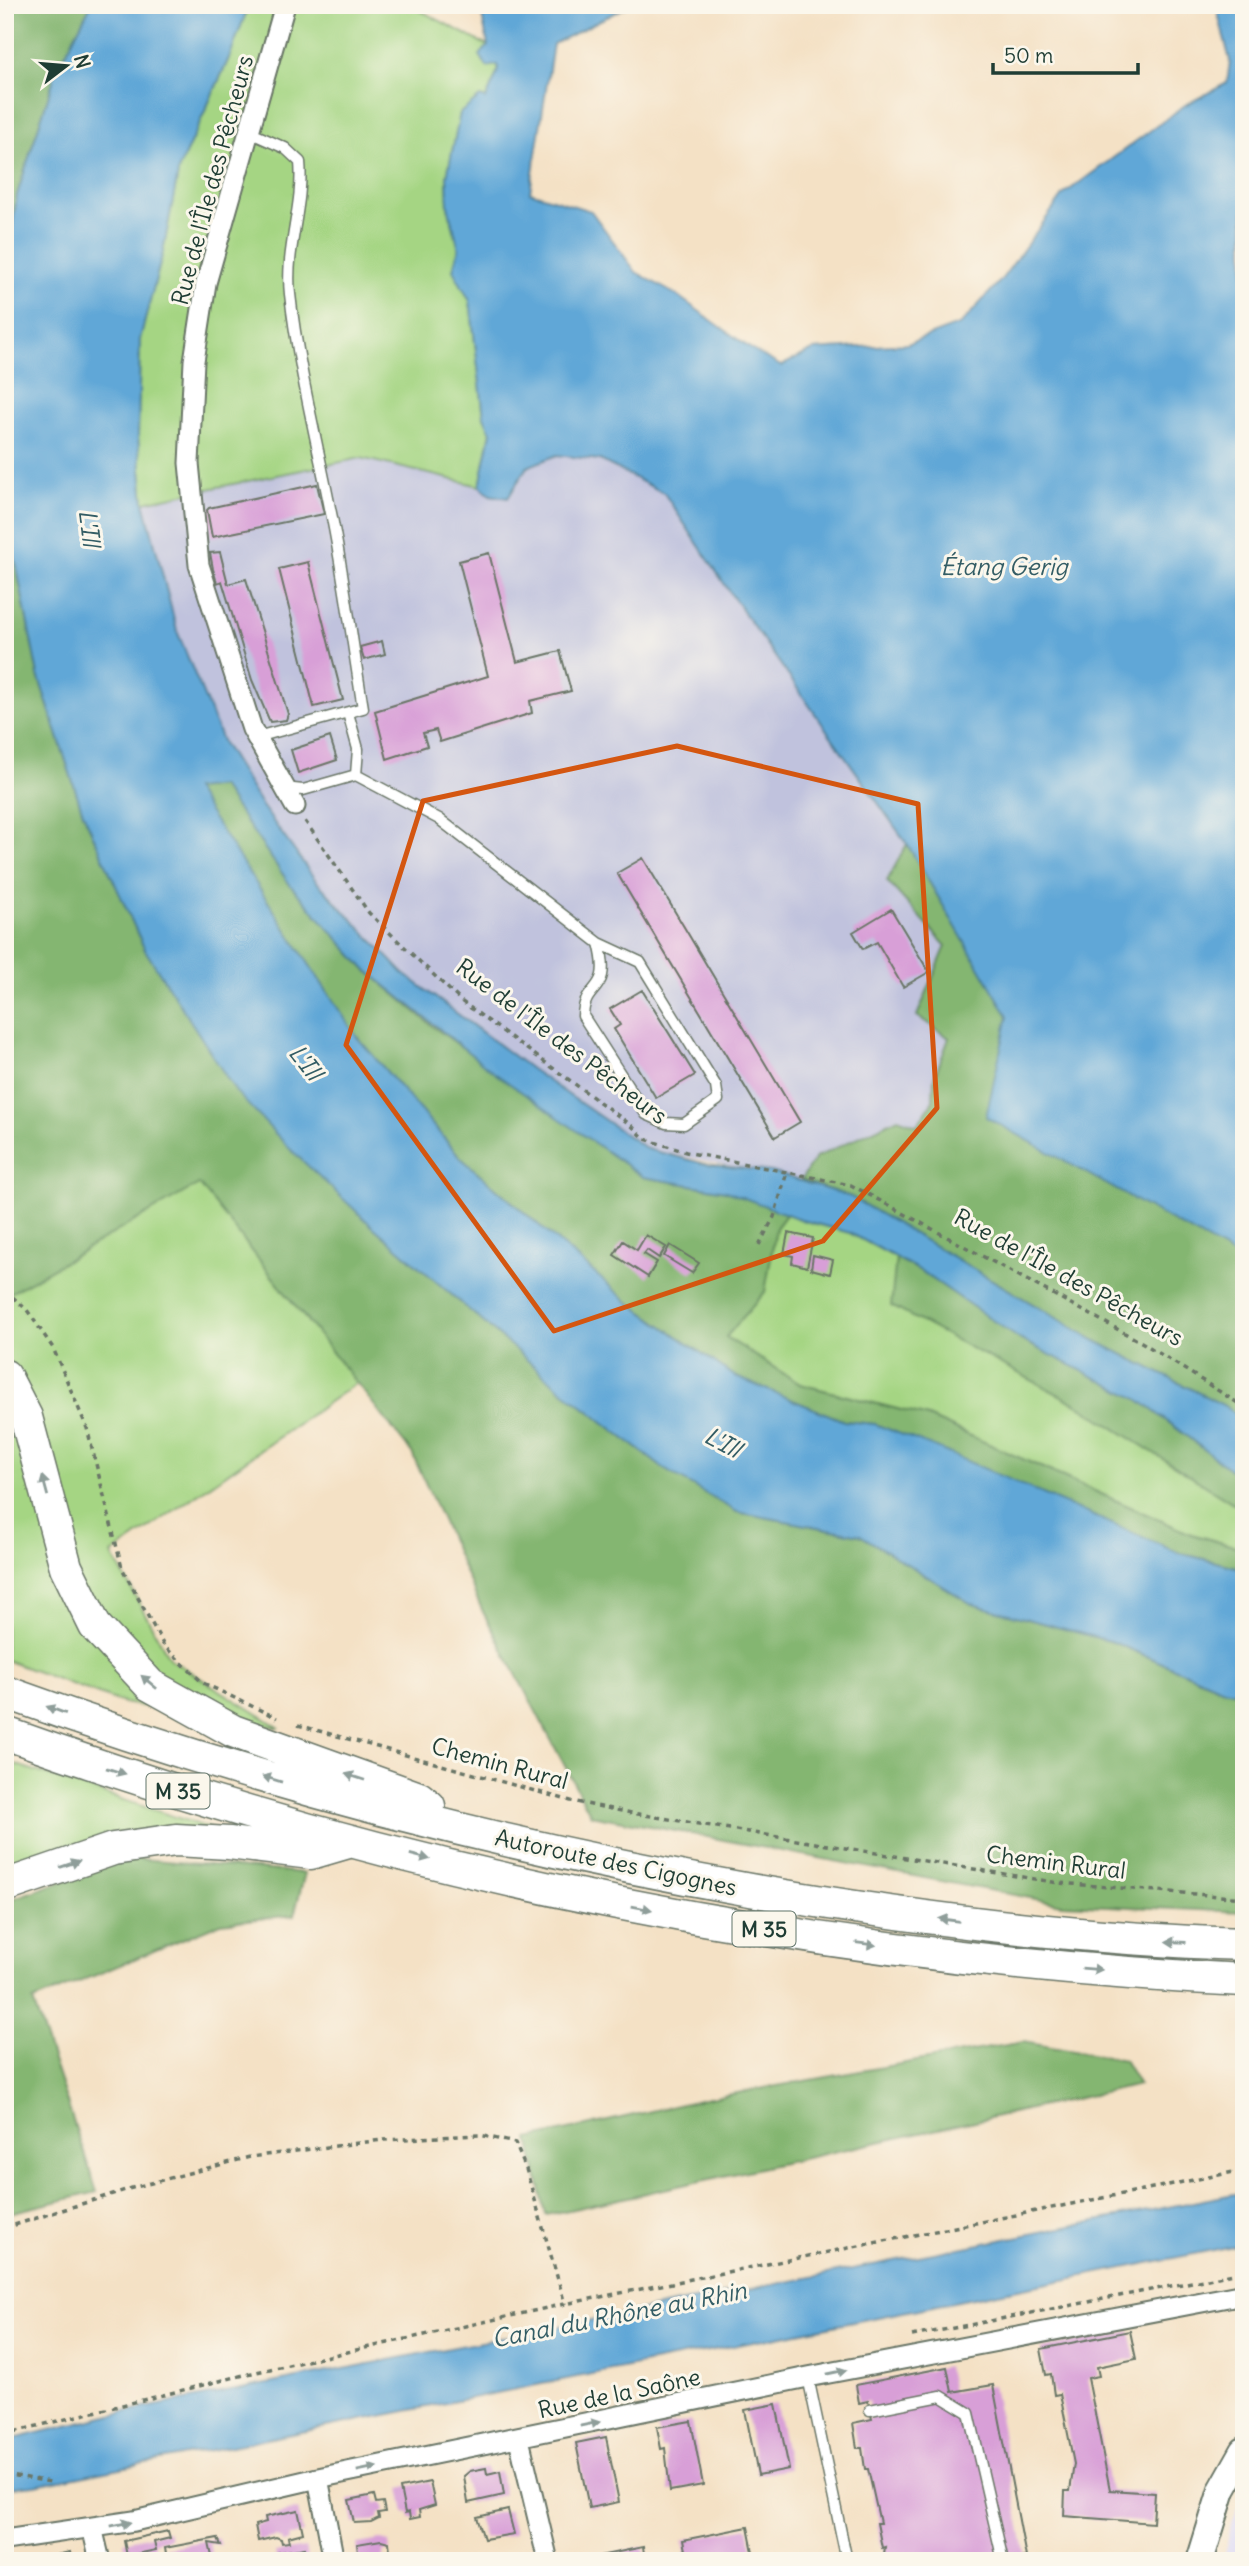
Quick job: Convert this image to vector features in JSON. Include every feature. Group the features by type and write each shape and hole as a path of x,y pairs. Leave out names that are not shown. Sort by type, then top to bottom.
{"highway":[{"path":"5,1376 26,1417 66,1567 95,1626 150,1685 233,1731 419,1798 456,1829"},
{"name":"Autoroute des Cigognes","path":"5,1692 88,1722 280,1782 456,1829 618,1866 822,1902 1002,1927 1146,1941 1244,1944"},
{"name":"Autoroute des Cigognes","path":"5,1733 265,1818 611,1902 811,1937 999,1961 1244,1980"},
{"path":"5,1886 113,1849 176,1840 311,1853 354,1840"}],"main road":[{"path":"1200,2561 1222,2490 1244,2451"}],"street":[{"name":"Rue de l'Île des Pêcheurs","path":"285,5 206,283 194,361 189,463 199,565 256,737 295,806"},
{"name":"Rue de la Saône","path":"5,2540 134,2521 318,2478 519,2439 808,2377 1244,2294"},
{"path":"519,2439 548,2561"},
{"path":"318,2478 334,2561"},
{"path":"93,2527 100,2561"}],"lane":[{"path":"248,132 285,148 300,162 302,185 292,243 289,291 309,410 331,511 363,708 256,737"},
{"path":"348,712 358,750 356,775"},
{"path":"283,788 303,790 356,775 439,819 599,943 640,962 716,1086 718,1100 684,1124 666,1123 646,1114 583,1016 583,1003 602,983 605,966 599,943"},
{"path":"808,2377 847,2561"},
{"path":"870,2410 941,2396 969,2413 1003,2561"}],"path":[{"name":"Rue de l'Île des Pêcheurs","path":"295,806 369,913 461,1000 631,1125 645,1139 686,1152 852,1185 1143,1343 1244,1406"},
{"path":"759,1245 774,1217 787,1172"},
{"path":"5,1290 27,1310 53,1348 88,1428 122,1568 164,1646 203,1683 284,1722"},
{"name":"Chemin Rural","path":"297,1725 571,1801 1059,1883 1244,1898"},
{"path":"5,2228 132,2188 250,2157 382,2140 480,2135 515,2143 526,2169 565,2304"},
{"path":"5,2434 252,2373 565,2304 1244,2170"},
{"path":"5,2474 50,2482"}],"highlighted area":[{"path":"677,746 918,804 937,1108 823,1241 554,1331 346,1045 423,801"}],"shaded area":[{"path":"557,455 600,460 664,493 735,600 907,844 887,881 946,946 917,1015 949,1038 934,1078 934,1101 917,1125 898,1118 815,1158 801,1180 647,1149 531,1069 403,973 317,882 262,806 223,743 177,631 144,502 361,458 480,486 490,495 514,485 527,467"},
{"path":"1244,2497 1244,2561 1222,2561 1235,2513"}],"green space":[{"path":"5,5 91,5 56,72 17,195 5,277"},
{"path":"249,5 410,5 488,46 499,69 486,99 480,97 460,114 447,176 448,206 459,249 453,270 470,301 484,417 491,432 480,486 361,458 144,502 138,437 140,339 163,252 179,168 229,58"},
{"path":"5,508 38,675 83,813 145,950 372,1226 562,1390 664,1469 737,1512 860,1535 972,1604 1113,1642 1223,1689 1244,1693 1244,1912 1062,1904 591,1815 483,1612 412,1453 199,1184 5,1296"},
{"path":"221,786 291,886 365,969 435,1028 643,1177 726,1191 788,1212 776,1228 765,1292 726,1337 800,1384 928,1417 1191,1534 1244,1549 1244,1569 1180,1553 875,1424 844,1421 736,1377 627,1301 461,1158 357,1037 193,789"},
{"path":"907,844 1009,1016 987,1117 1244,1261 1244,1419 1223,1405 1094,1340 851,1197 801,1180 815,1158 898,1118 917,1125 933,1101 934,1078 949,1038 917,1016 946,946 887,881"},
{"path":"199,1183 356,1383 112,1554 170,1659 280,1728 123,1703 5,1660 5,1296"},
{"path":"788,1212 802,1220 850,1233 896,1258 892,1306 1075,1403 1244,1510 1244,1549 1191,1534 928,1417 800,1384 725,1337 764,1292 776,1228"},
{"path":"896,1258 921,1271 1021,1340 1138,1399 1244,1480 1244,1510 1075,1403 891,1306"},
{"path":"5,1761 212,1829 5,1873"},
{"path":"130,1858 305,1873 294,1915 221,1923 33,2001 97,2192 5,2214 5,1901"},
{"path":"1023,2042 1124,2060 1139,2085 546,2215 529,2139 704,2099"}],"water":[{"name":"L'Ill","path":"91,5 249,5 229,58 179,168 163,252 140,339 138,437 144,502 177,631 223,743 262,806 317,882 403,973 531,1069 647,1149 706,1164 772,1172 851,1197 1094,1340 1223,1405 1244,1419 1244,1480 1138,1399 1021,1340 921,1271 850,1233 802,1220 726,1191 643,1177 493,1072 365,969 291,886 221,786 194,789 357,1037 461,1158 627,1301 736,1377 844,1421 875,1424 939,1449 1179,1553 1244,1569 1244,1693 1224,1689 1113,1642 972,1604 860,1535 737,1512 664,1469 562,1390 372,1226 290,1149 236,1092 145,950 83,813 38,675 5,508 5,277 17,195 56,72"},
{"name":"Étang Gerig","path":"480,5 630,5 553,44 530,192 591,211 636,272 678,296 754,351 781,366 813,350 907,344 961,324 1001,280 1064,194 1185,105 1227,83 1230,61 1216,5 1244,5 1244,1261 986,1117 1008,1016 907,844 735,600 664,493 600,460 557,455 527,467 508,498 490,495 480,486 491,432 484,417 470,301 453,270 459,249 448,206 447,176 460,113 480,97 486,99 499,69 497,65 487,67 480,55 488,46"},
{"path":"1244,2192 1244,2244 35,2485 5,2488 5,2441 124,2412"}],"building":[{"path":"317,484 324,514 212,537 207,510 209,508"},
{"path":"220,552 228,584 246,579 288,714 286,720 270,722 252,680 222,581 217,583 213,569 210,553"},
{"path":"489,553 517,662 560,651 571,691 530,701 532,713 440,742 436,730 423,733 427,746 387,759 375,711 488,676 459,561"},
{"path":"308,562 343,700 314,707 279,569"},
{"path":"382,641 385,654 364,660 360,647"},
{"path":"330,737 337,760 298,773 291,750"},
{"path":"643,858 800,1122 775,1137 617,873"},
{"path":"891,909 929,972 903,987 877,942 863,949 853,932"},
{"path":"642,990 695,1075 656,1098 614,1029 620,1025 610,1009"},
{"path":"788,1233 813,1238 807,1267 792,1263 793,1256 784,1254"},
{"path":"646,1235 666,1247 659,1258 647,1250 644,1254 657,1262 648,1277 614,1255 623,1241 637,1250"},
{"path":"670,1245 699,1263 692,1273 664,1256"},
{"path":"813,1255 833,1260 830,1274 811,1269"},
{"path":"1130,2331 1136,2359 1097,2367 1099,2376 1088,2378 1110,2490 1155,2493 1153,2523 1064,2516 1065,2491 1070,2491 1074,2464 1060,2394 1054,2395 1051,2374 1046,2375 1041,2349"},
{"path":"947,2367 952,2392 993,2385 1026,2557 1005,2561 883,2561 885,2547 882,2548 877,2523 880,2523 862,2448 857,2448 853,2423 872,2419 868,2401 859,2403 856,2385"},
{"path":"776,2404 789,2469 758,2475 745,2410"},
{"path":"691,2421 703,2485 670,2491 665,2448 661,2449 657,2427"},
{"path":"606,2437 619,2502 589,2508 576,2443"},
{"path":"486,2468 487,2474 500,2471 504,2495 468,2503 464,2476 470,2471"},
{"path":"430,2482 435,2505 419,2510 420,2517 410,2519 409,2512 405,2513 400,2488"},
{"path":"374,2495 376,2503 383,2502 385,2512 378,2513 379,2518 371,2522 354,2523 349,2500"},
{"path":"298,2510 303,2533 288,2537 289,2542 282,2543 281,2539 276,2537 258,2541 255,2525 266,2522 265,2517"},
{"path":"508,2510 514,2534 484,2539 477,2517"},
{"path":"748,2527 754,2557 735,2561 687,2561 683,2540"},
{"path":"168,2531 170,2538 154,2542 156,2550 127,2556 124,2541"},
{"path":"218,2538 221,2545 209,2543 213,2561 189,2561 188,2557 167,2561 165,2548"},
{"path":"381,2540 389,2542 390,2551 383,2552 384,2561 359,2561 357,2544"},
{"path":"643,2547 645,2561 580,2560"},
{"path":"305,2548 308,2561 277,2561 275,2553"},
{"path":"70,2552 72,2561 34,2561 34,2560"}],"water label":[{"name":"Canal du Rhône au Rhin","path":"619,2314"}]}
